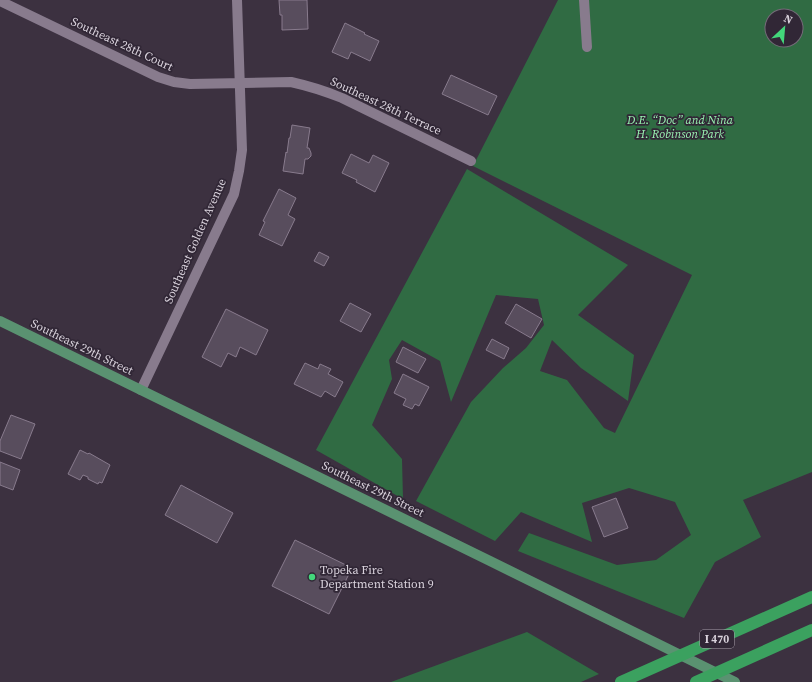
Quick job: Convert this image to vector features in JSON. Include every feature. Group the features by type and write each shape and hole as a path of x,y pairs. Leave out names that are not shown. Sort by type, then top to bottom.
{"highway":[{"name":"I 470","path":"621,682 812,597"},
{"name":"I 470","path":"696,682 812,630"}],"main road":[{"name":"Southeast 29th Street","path":"0,321 735,682"}],"street":[{"name":"Southeast Golden Avenue","path":"141,390 234,194 242,150 237,0"},
{"path":"584,0 587,47"},
{"name":"Southeast 28th Court","path":"0,1 158,77 174,82 190,84 240,83"},
{"name":"Southeast 28th Terrace","path":"240,83 291,82 321,90 342,98 471,161"}],"green space":[{"name":"D.E. “Doc” and Nina H. Robinson Park","path":"558,0 812,0 812,472 743,500 761,537 715,562 684,618 518,551 529,533 617,565 656,560 691,535 675,502 629,488 582,503 592,542 521,512 495,541 416,501 471,402 503,368 526,348 544,325 538,299 496,295 451,402 440,361 402,340 389,360 392,379 372,425 402,459 403,499 316,450 467,169 628,265 578,315 634,355 628,401 581,368 552,340 540,371 567,380 604,428 615,433 692,275 473,166"},
{"path":"527,632 599,674 581,682 391,682"}],"building":[{"path":"279,0 307,0 308,29 282,30 282,15 280,15"},
{"path":"345,23 379,41 370,61 351,52 348,59 332,52"},
{"path":"451,75 497,96 488,115 442,94"},
{"path":"292,125 310,128 307,148 309,148 311,156 308,159 305,159 303,174 283,171"},
{"path":"351,154 369,163 373,155 389,163 375,192 356,182 357,180 342,173"},
{"path":"279,189 296,198 288,215 295,219 282,246 259,235 265,222 263,221"},
{"path":"319,252 329,257 324,266 314,261"},
{"path":"350,303 371,314 361,332 340,321"},
{"path":"516,304 542,319 531,338 505,323"},
{"path":"226,309 268,330 256,355 240,347 236,357 228,353 221,367 202,357"},
{"path":"492,339 509,348 504,359 486,350"},
{"path":"403,347 426,359 418,373 396,362"},
{"path":"305,363 318,369 320,364 331,369 328,374 343,382 335,397 325,391 321,397 294,384"},
{"path":"403,374 429,387 419,406 415,404 412,409 403,405 406,399 394,393"},
{"path":"11,415 35,424 21,459 0,451 0,441"},
{"path":"80,450 88,454 89,453 110,465 102,483 99,482 98,484 83,475 80,480 68,474"},
{"path":"0,462 20,470 13,490 0,485"},
{"path":"181,485 233,513 217,543 165,515"},
{"path":"616,498 628,528 604,537 592,507"},
{"name":"Topeka Fire Department Station 9","path":"295,540 352,568 329,614 272,586"}],"place":[{"name":"Topeka Fire Department Station 9","path":"312,577"}]}
